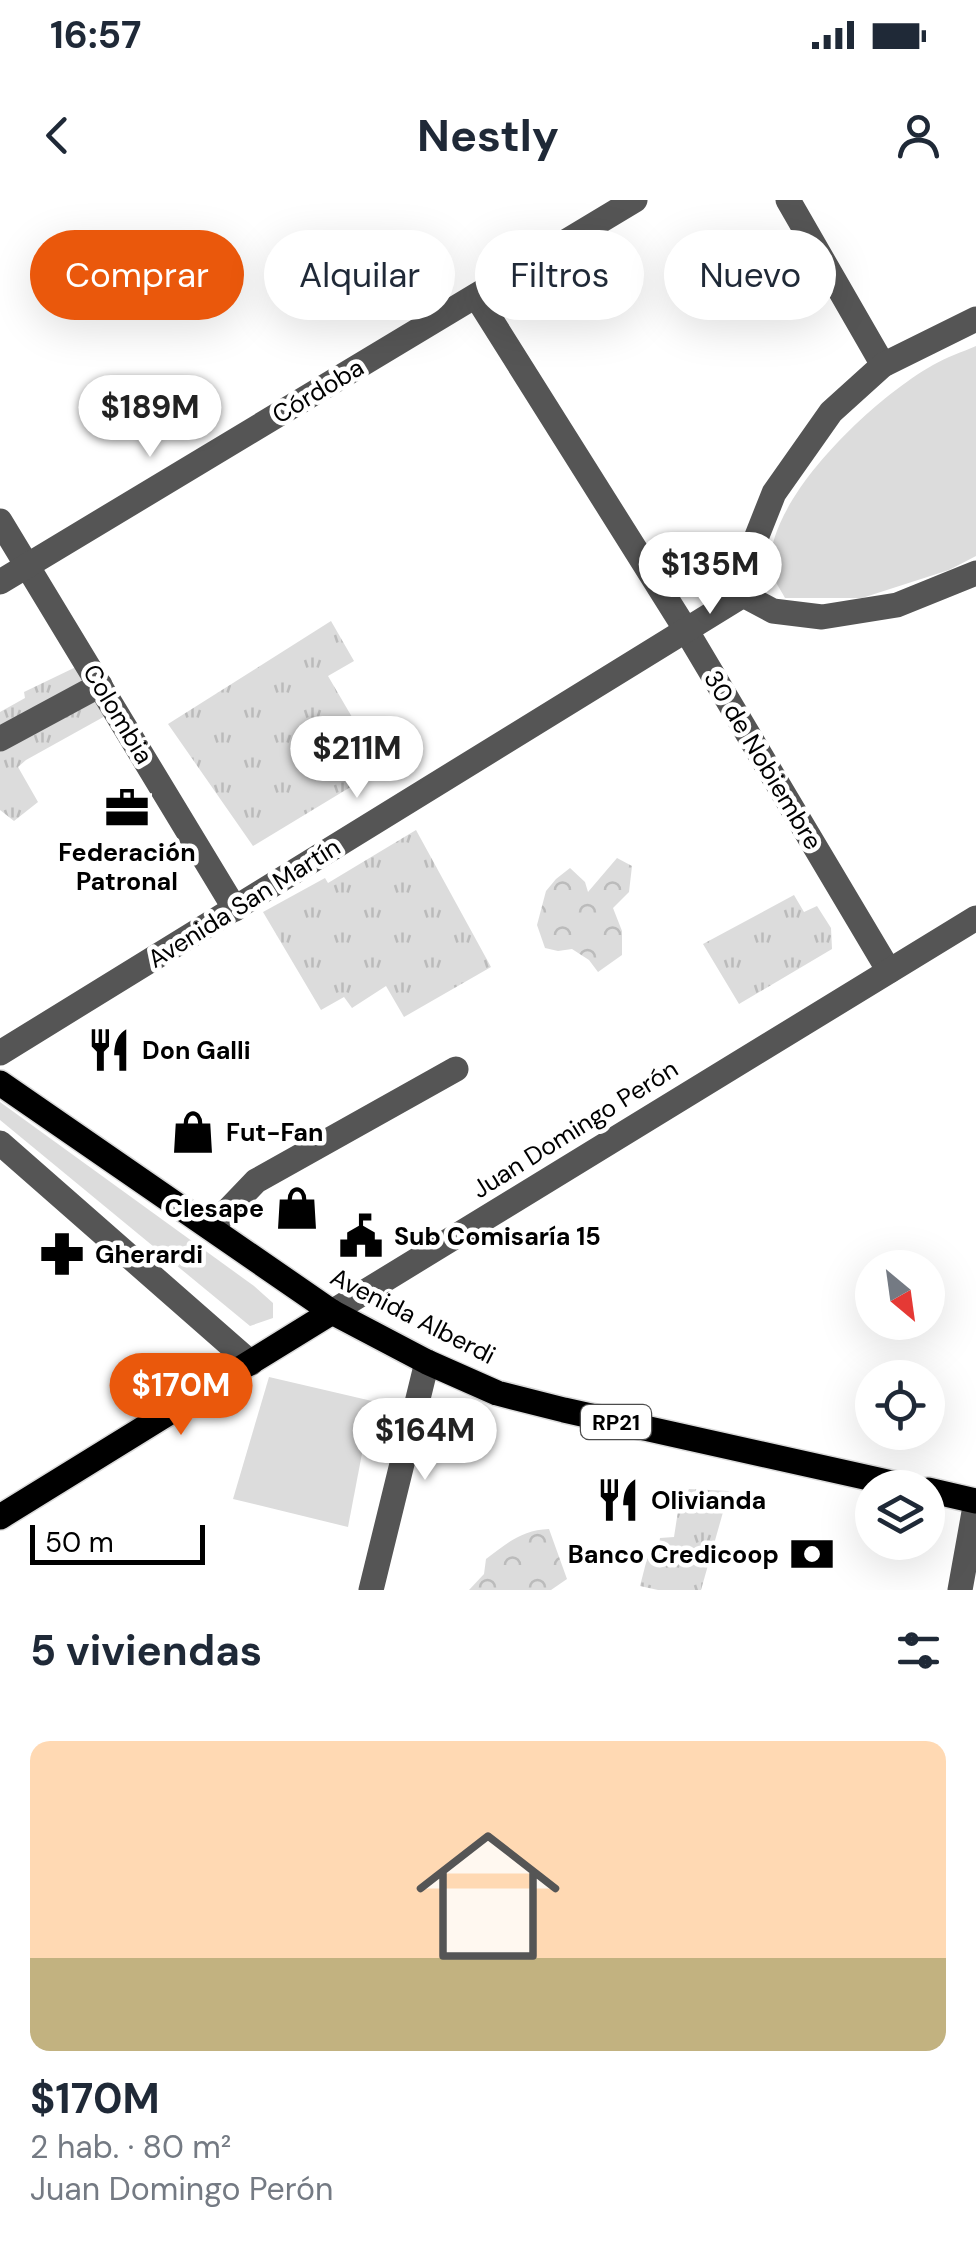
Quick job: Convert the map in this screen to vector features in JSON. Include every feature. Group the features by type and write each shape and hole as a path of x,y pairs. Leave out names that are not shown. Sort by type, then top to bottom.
{"main road":[{"name":"Avenida Alberdi","path":"0,1083 332,1312 427,1362 497,1392 564,1410 855,1475"},
{"name":"Juan Domingo Perón","path":"0,1517 332,1312"},
{"path":"945,1494 976,1501"}],"street":[{"name":"Córdoba","path":"585,230 635,200"},
{"path":"788,200 884,365"},
{"name":"Córdoba","path":"0,582 475,297"},
{"path":"976,319 884,365 832,412 774,493 751,551 742,594 774,611 822,616 897,605 976,573"},
{"name":"30 de Nobiembre","path":"491,320 686,630 889,972"},
{"name":"Colombia","path":"0,520 234,908"},
{"name":"Avenida San Martín","path":"0,1053 742,594"},
{"path":"0,739 100,685"},
{"name":"Juan Domingo Perón","path":"332,1312 976,918"},
{"path":"210,1228 256,1181 456,1070"},
{"path":"0,1143 250,1363"},
{"path":"370,1590 427,1362"},
{"path":"960,1590 971,1562 976,1501"}],"green space":[{"path":"976,346 976,556 949,570 862,598 785,598 770,563 775,536 807,478 857,423 884,400 933,365"},
{"path":"331,621 354,661 328,676 366,741 392,726 410,751 253,846 168,724"},
{"path":"78,666 107,715 18,767 38,802 14,821 0,810 0,712 25,698 24,692"},
{"path":"416,830 491,967 404,1017 386,986 352,1008 344,997 321,1010 263,912 325,878 328,883"},
{"path":"617,858 632,866 629,892 613,908 622,931 622,955 598,972 589,960 572,949 545,948 537,925 546,891 556,879 570,868 585,882 588,892"},
{"path":"794,895 804,912 817,906 831,928 832,949 739,1004 703,944"},
{"path":"0,1102 254,1286 273,1303 273,1318 250,1326 0,1120"},
{"path":"269,1377 372,1401 348,1527 233,1499"},
{"path":"689,1489 729,1491 701,1590 640,1586 649,1551 658,1551 660,1538 674,1537 678,1511"},
{"path":"549,1529 567,1579 551,1590 469,1590 484,1574 486,1559 523,1535"}],"place":[{"name":"Federación Patronal","path":"127,808"},
{"name":"Don Galli","path":"109,1050"},
{"name":"Fut-Fan","path":"193,1132"},
{"name":"Clesape","path":"297,1208"},
{"name":"Sub Comisaría 15","path":"361,1236"},
{"name":"Gherardi","path":"62,1254"},
{"name":"Olivianda","path":"618,1500"},
{"name":"Banco Credicoop","path":"812,1554"}]}
